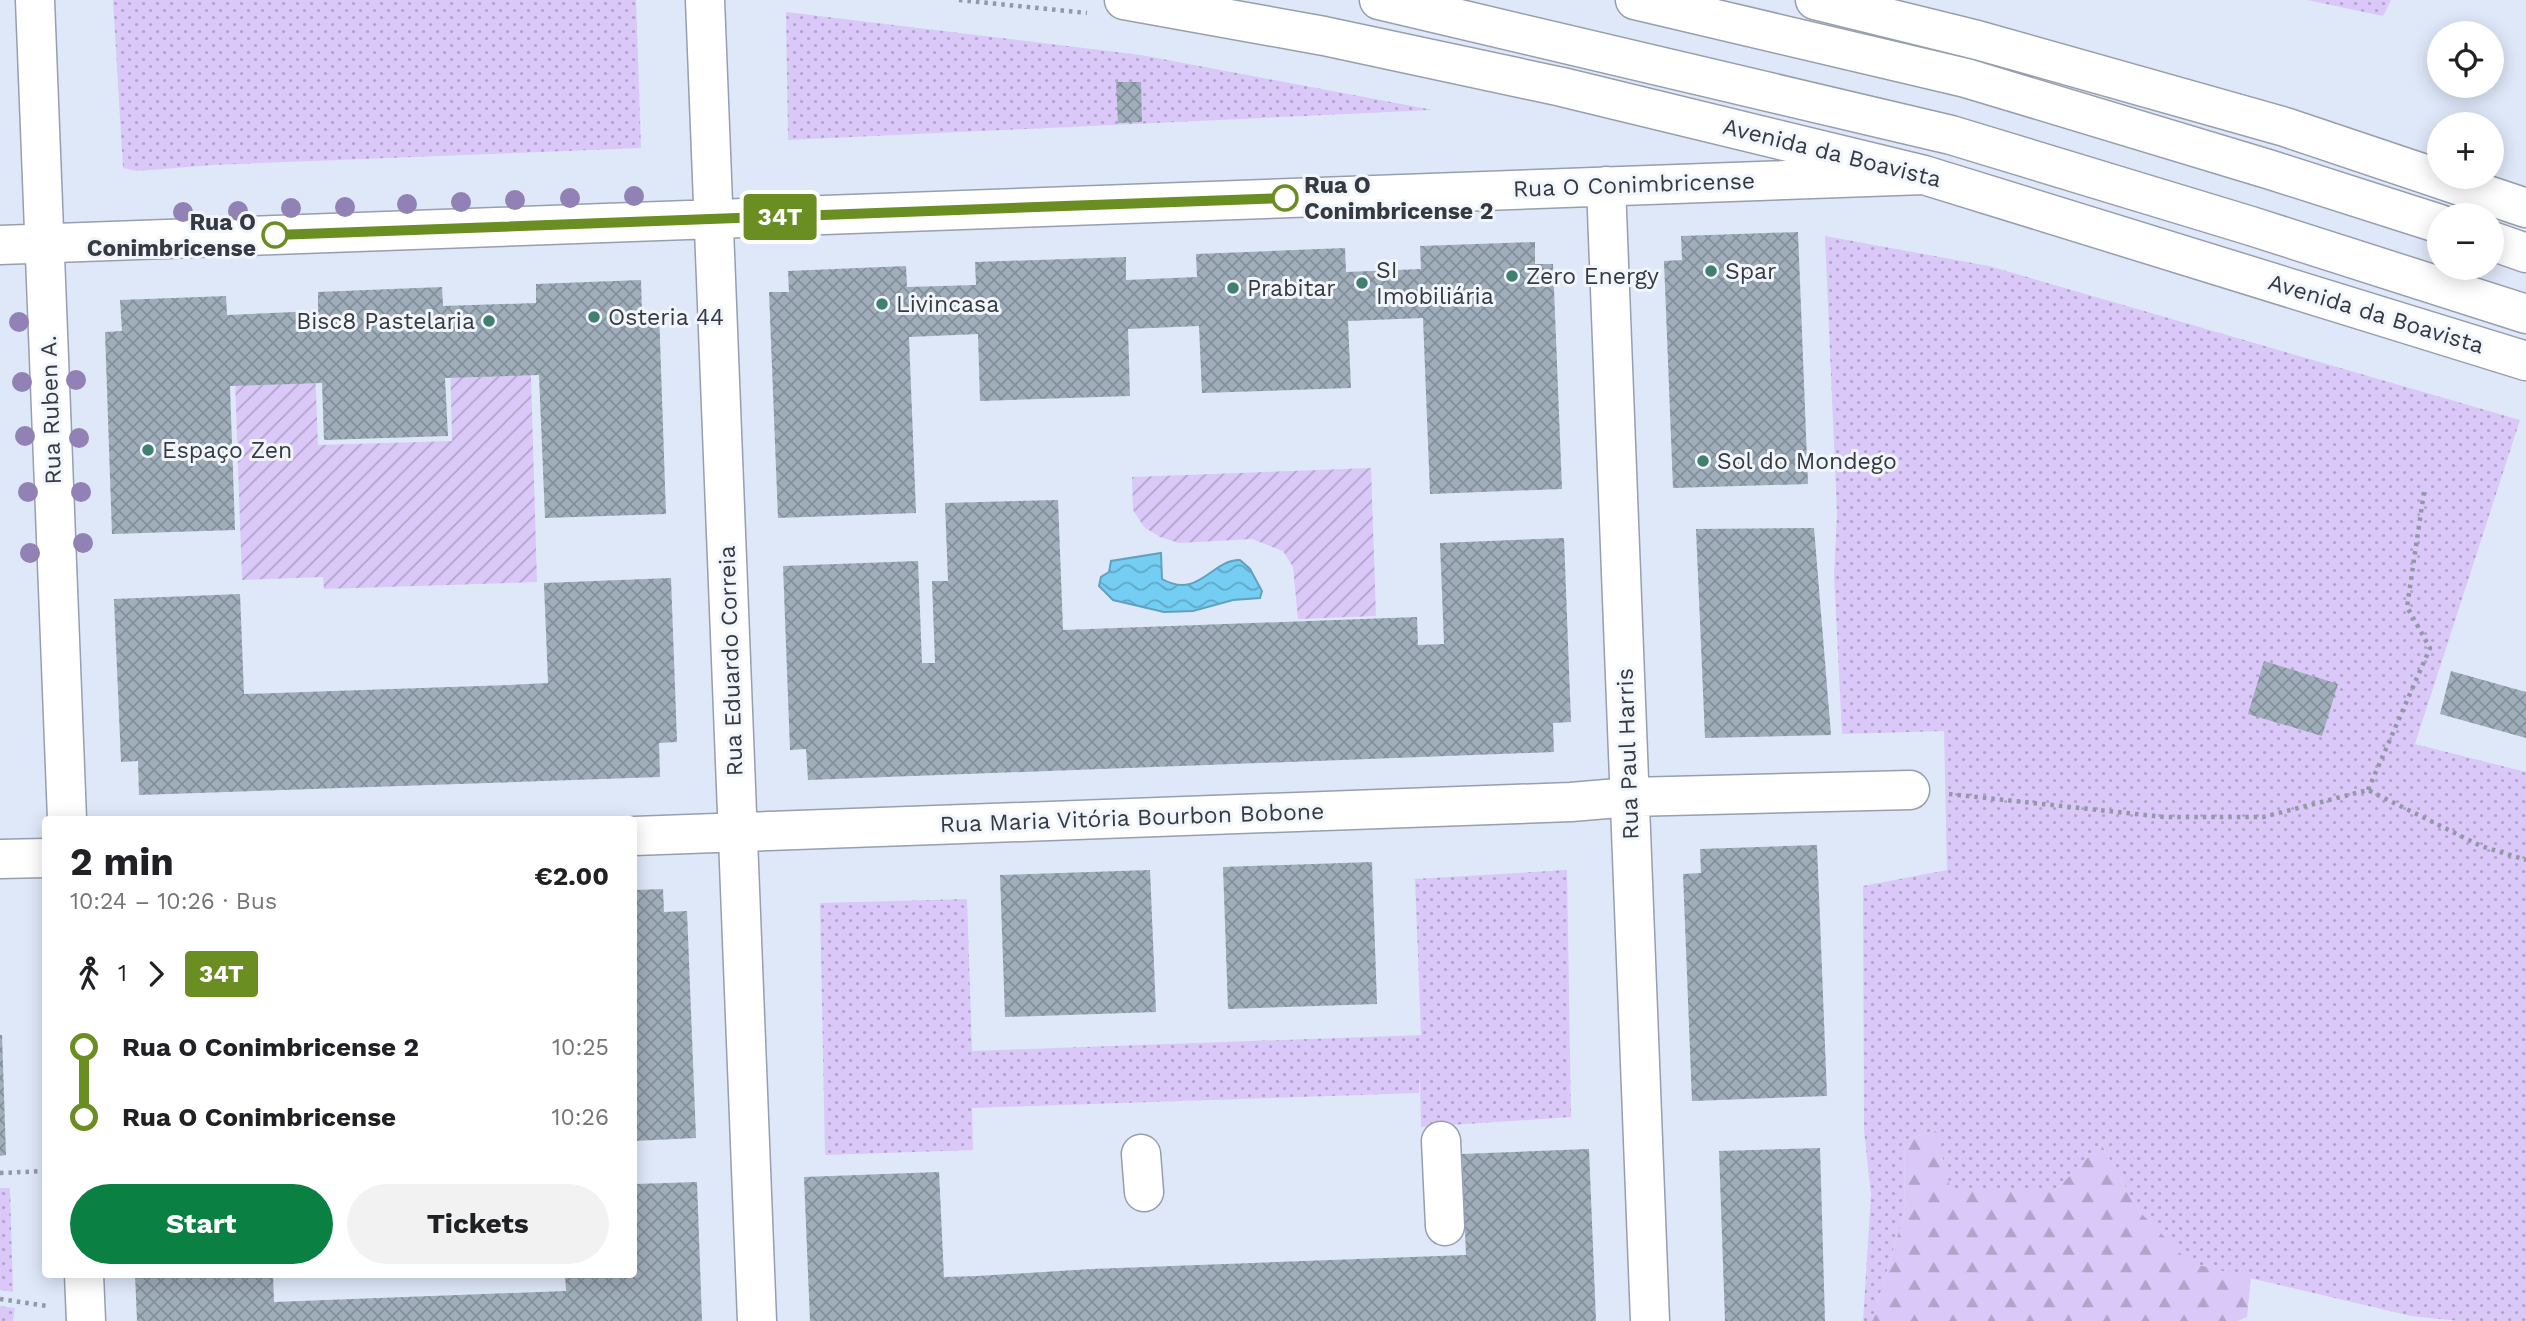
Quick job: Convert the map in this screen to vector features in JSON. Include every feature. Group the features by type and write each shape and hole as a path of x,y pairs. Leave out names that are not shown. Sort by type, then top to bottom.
{"main road":[{"name":"Rua Ruben A.","path":"35,0 67,816"},
{"name":"Rua Eduardo Correia","path":"705,0 757,1321"},
{"name":"Avenida da Boavista","path":"1124,0 1324,36 1562,87 1924,175 2526,361"},
{"name":"Avenida da Boavista","path":"1379,0 1951,135 2251,226 2526,314"},
{"path":"1635,0 1966,78 2271,170 2427,221"},
{"path":"1815,0 1977,40 2285,127 2526,208"},
{"name":"Rua O Conimbricense","path":"0,245 1924,175"},
{"name":"Rua Paul Harris","path":"1606,186 1650,1321"},
{"path":"2504,246 2526,253"},
{"name":"Rua Maria Vitória Bourbon Bobone","path":"637,836 1571,802 1630,797 1910,790"},
{"path":"0,859 42,858"},
{"path":"1441,1140 1445,1226"},
{"path":"1142,1154 1144,1192"},
{"path":"84,1278 86,1321"}],"path":[{"path":"2368,790 2430,648 2407,607 2424,492"},
{"path":"1910,790 2164,817 2263,817 2368,790 2481,846 2526,860"},
{"path":"0,1173 42,1171"}],"green space":[{"path":"113,0 636,0 641,148 212,165 137,171 123,168"},
{"path":"2307,0 2391,0 2383,16"},
{"path":"786,12 1141,55 1433,110 788,140"},
{"path":"1825,236 1989,266 2520,420 2415,744 2526,772 2526,1321 2459,1321 2411,1316 2190,1264 2140,1212 2101,1144 2055,1191 1950,1191 1935,1131 1904,1140 1905,1211 1872,1321 1863,1321 1871,1195 1864,1130 1863,886 1947,870 1944,731 1842,734 1834,574 1837,514"},
{"path":"529,311 537,582 324,589 323,577 242,580 233,320 313,317 318,445 452,441 449,313"},
{"path":"1371,468 1376,616 1298,619 1293,567 1283,551 1252,539 1179,543 1160,537 1144,527 1133,510 1132,477"},
{"path":"1567,870 1571,1117 1421,1127 1420,1073 1419,1093 972,1108 973,1150 825,1155 820,903 967,899 972,1051 1421,1035 1415,879"},
{"path":"1936,1131 1951,1191 2055,1191 2101,1144 2140,1212 2190,1263 2251,1278 2247,1317 2238,1321 1872,1321 1905,1211 1904,1140"},
{"path":"0,1188 10,1188 13,1292 0,1290"},
{"path":"0,1306 15,1308 13,1321 0,1321"}],"water":[{"path":"1161,553 1162,579 1186,585 1196,582 1230,561 1240,560 1250,569 1262,591 1260,598 1233,600 1193,611 1164,612 1113,600 1099,586 1101,577 1109,572 1111,561"}],"building":[{"path":"1116,82 1141,82 1142,122 1118,123"},
{"path":"1798,232 1808,484 1673,488 1664,261 1682,260 1681,236"},
{"path":"1535,242 1535,264 1553,264 1562,489 1430,494 1423,318 1348,321 1351,388 1202,393 1199,326 1128,329 1130,396 980,401 978,334 909,337 916,513 778,518 769,292 789,292 788,271 906,266 907,287 976,285 975,262 1126,257 1126,280 1197,277 1196,254 1345,248 1346,272 1421,269 1420,246"},
{"path":"641,280 642,312 659,311 666,514 545,518 539,375 445,378 448,436 324,440 322,383 230,386 235,530 112,534 105,332 122,331 120,300 226,296 227,315 318,311 318,292 442,287 443,306 536,303 536,284"},
{"path":"1058,500 1063,630 1417,617 1418,645 1444,644 1440,543 1564,538 1571,722 1553,723 1554,752 808,780 806,749 790,750 783,566 918,561 922,663 935,663 932,581 948,581 945,503"},
{"path":"1814,528 1831,735 1705,738 1696,529"},
{"path":"671,578 677,742 659,743 660,777 139,795 138,761 121,762 114,599 240,594 244,694 509,685 548,683 544,583"},
{"path":"2264,661 2338,684 2322,736 2248,714"},
{"path":"2451,671 2526,692 2526,738 2440,714"},
{"path":"1817,845 1827,1096 1692,1101 1683,874 1701,873 1700,849"},
{"path":"1372,862 1377,1004 1228,1009 1223,867"},
{"path":"1150,870 1156,1012 1005,1017 1000,875"},
{"path":"663,889 664,912 687,911 696,1138 637,1141 637,890"},
{"path":"0,1035 6,1155 0,1156"},
{"path":"1820,1148 1825,1321 1725,1321 1719,1151"},
{"path":"1589,1149 1596,1321 810,1321 804,1177 939,1172 944,1277 977,1276 1466,1255 1462,1154"},
{"path":"697,1182 702,1321 137,1321 135,1278 273,1278 274,1302 566,1291 565,1278 637,1278 637,1184"}],"bus line":[{"name":"34T","path":"275,235 1285,198"}],"place":[{"name":"Rua O Conimbricense 2","path":"1285,198"},
{"name":"Rua O Conimbricense","path":"275,235"},
{"name":"Spar","path":"1711,271"},
{"name":"Zero Energy","path":"1512,276"},
{"name":"SI Imobiliária","path":"1362,283"},
{"name":"Prabitar","path":"1233,288"},
{"name":"Livincasa","path":"882,304"},
{"name":"Osteria 44","path":"594,317"},
{"name":"Bisc8 Pastelaria","path":"489,321"},
{"name":"Espaço Zen","path":"148,450"},
{"name":"Sol do Mondego","path":"1703,461"}]}
